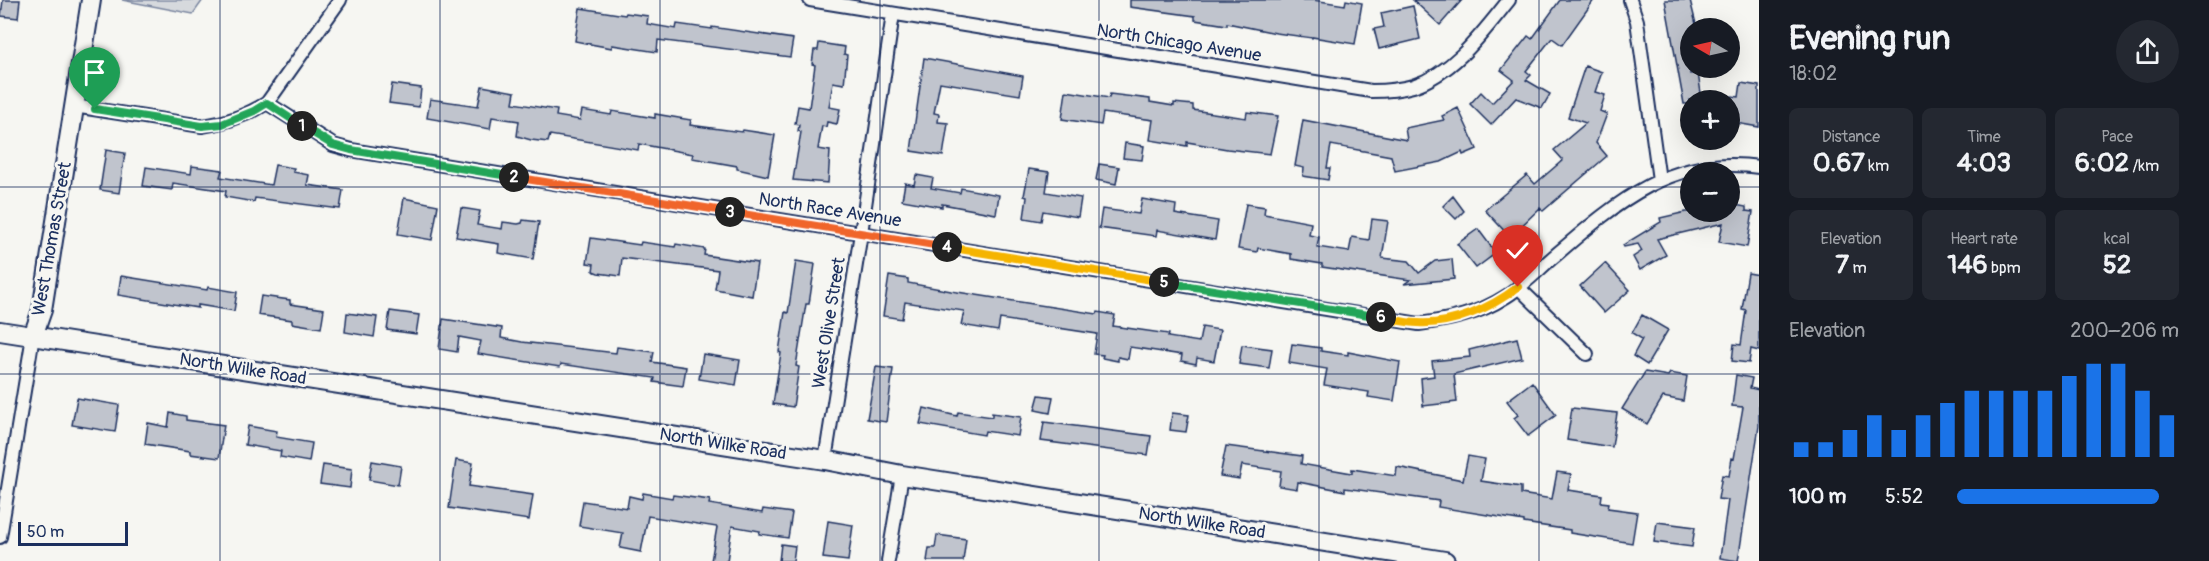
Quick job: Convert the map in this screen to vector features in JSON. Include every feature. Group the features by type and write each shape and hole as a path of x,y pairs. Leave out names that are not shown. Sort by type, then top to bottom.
{"street":[{"name":"West Thomas Street","path":"33,336 42,310 91,0"},
{"path":"74,106 202,126 222,124 267,103 340,0"},
{"name":"North Chicago Avenue","path":"810,0 1371,91 1401,89 1415,85 1441,71 1474,42 1509,0"},
{"path":"1630,0 1637,21 1659,180 1682,172 1705,168 1759,166"},
{"name":"West Olive Street","path":"825,460 893,14"},
{"name":"North Race Avenue","path":"267,103 333,145 351,150 1419,324 1450,319 1478,310 1505,297 1614,207 1645,186 1659,180"},
{"path":"1518,287 1587,354"},
{"name":"North Wilke Road","path":"0,331 825,460 902,475 1445,561"},
{"path":"0,537 33,336"},
{"path":"888,561 902,475"}],"shaded area":[{"path":"122,0 203,0 193,14"}],"building":[{"path":"3,0 20,0 18,18 1,16"},
{"path":"1130,0 1313,0 1345,5 1346,0 1362,3 1355,44 1195,20 1195,16 1130,7"},
{"path":"1413,0 1462,0 1440,25"},
{"path":"1560,0 1594,0 1562,45 1552,38 1526,71 1531,75 1526,80 1550,94 1542,108 1516,98 1491,125 1470,104 1481,92 1492,103 1514,80 1501,70 1528,36 1532,39"},
{"path":"1665,0 1690,0 1694,18 1680,18 1680,78 1699,78 1701,90 1681,90"},
{"path":"1413,6 1420,39 1379,49 1374,29 1384,27 1381,13"},
{"path":"580,8 648,16 647,24 676,29 677,24 793,39 790,57 658,40 657,52 612,45 612,48 575,41"},
{"path":"819,43 845,47 844,54 847,55 844,84 833,82 829,107 840,109 837,124 827,122 826,127 822,126 818,149 830,151 828,183 793,180 801,132 798,131 799,125 795,124 798,106 809,108 815,65 812,64 814,50 818,50"},
{"path":"924,58 1023,76 1020,95 940,82 934,113 939,114 938,122 948,123 943,156 911,151"},
{"path":"1585,66 1602,72 1595,92 1605,95 1600,111 1607,114 1596,143 1607,156 1543,211 1540,208 1510,237 1485,210 1527,175 1535,184 1563,160 1554,150 1586,123 1568,117"},
{"path":"1741,83 1759,86 1759,127 1740,124"},
{"path":"392,84 421,88 419,107 389,103"},
{"path":"482,86 515,92 513,103 557,110 556,116 580,120 582,110 611,115 612,111 655,118 655,114 691,120 690,125 775,135 768,176 737,169 737,166 692,158 693,154 639,144 638,150 550,135 548,142 531,140 517,136 519,121 492,117 490,129 427,118 430,99 478,106"},
{"path":"1066,91 1109,98 1110,94 1150,99 1150,102 1174,106 1174,103 1193,105 1193,110 1246,118 1247,112 1278,116 1270,154 1187,142 1187,146 1150,140 1153,120 1103,113 1101,125 1062,119"},
{"path":"1458,108 1477,149 1463,155 1462,152 1441,162 1395,171 1391,156 1331,145 1327,168 1330,168 1328,180 1303,176 1304,168 1295,166 1303,120 1407,140 1405,128 1444,120 1442,116"},
{"path":"1125,143 1144,146 1142,160 1123,158"},
{"path":"106,150 125,153 119,193 100,190"},
{"path":"1099,164 1119,167 1116,184 1096,180"},
{"path":"275,165 294,168 293,172 309,175 307,185 343,190 340,209 255,198 254,202 225,197 226,191 173,183 172,190 143,186 146,167 191,174 192,166 222,170 220,177 271,185"},
{"path":"1029,169 1049,172 1046,192 1081,198 1078,217 1043,211 1041,221 1024,218 1027,197 1024,196"},
{"path":"916,175 933,178 931,188 960,193 961,188 999,195 996,214 942,204 942,207 902,200 905,183 914,185"},
{"path":"1453,196 1464,211 1456,219 1443,206"},
{"path":"404,198 438,205 432,240 398,234"},
{"path":"1142,199 1176,205 1175,214 1218,221 1215,240 1157,230 1156,236 1099,228 1102,209 1139,214"},
{"path":"1246,204 1265,207 1264,214 1311,223 1309,235 1319,237 1317,247 1349,252 1352,237 1369,240 1372,219 1388,221 1382,258 1409,261 1419,273 1435,261 1452,259 1454,279 1404,284 1410,280 1322,267 1322,264 1291,259 1291,254 1258,248 1257,252 1238,249"},
{"path":"1740,206 1746,207 1746,211 1753,212 1747,247 1719,242 1723,223 1657,239 1666,255 1640,270 1633,257 1642,251 1638,244 1624,247 1623,245 1661,222 1660,218 1680,213 1680,222 1740,222"},
{"path":"461,208 480,211 477,225 502,229 503,222 518,224 523,220 539,222 533,259 498,253 499,244 456,237"},
{"path":"1478,229 1496,253 1476,268 1457,244"},
{"path":"591,238 640,245 641,242 675,247 676,244 705,249 704,255 757,263 752,296 715,289 718,270 622,258 620,276 598,273 593,271 594,264 587,263"},
{"path":"796,261 815,264 796,366 799,367 793,407 773,404 785,312 788,313"},
{"path":"1605,263 1630,290 1604,313 1580,286"},
{"path":"1748,273 1759,275 1759,351 1751,349 1749,363 1732,361 1734,344 1741,345 1746,310 1742,309"},
{"path":"121,276 207,290 208,287 237,292 234,311 198,305 198,308 118,295"},
{"path":"889,276 908,279 908,283 951,291 1115,315 1113,326 1169,334 1168,337 1199,342 1202,327 1220,330 1214,361 1197,358 1196,364 1181,361 1182,355 1130,347 1128,359 1118,357 1118,361 1102,358 1103,355 1094,354 1097,334 1000,319 998,331 961,325 964,311 905,302 902,319 883,316"},
{"path":"261,296 290,300 290,304 324,309 321,328 292,323 292,320 258,315"},
{"path":"390,311 419,315 416,334 387,330"},
{"path":"347,313 377,317 374,337 345,332"},
{"path":"1642,315 1668,330 1647,365 1633,356 1642,339 1632,333"},
{"path":"443,319 502,328 501,338 522,342 616,353 617,347 654,352 652,362 686,367 683,386 654,382 655,378 561,364 560,367 478,354 481,341 459,337 457,352 439,349"},
{"path":"1517,338 1522,358 1454,374 1457,402 1423,406 1421,378 1434,376 1432,361 1470,357 1469,350"},
{"path":"1292,344 1321,348 1321,351 1348,355 1348,352 1400,362 1394,401 1368,397 1369,392 1324,385 1327,369 1289,363"},
{"path":"1242,345 1272,349 1269,368 1239,364"},
{"path":"703,354 740,360 736,385 699,379"},
{"path":"876,367 893,369 886,422 867,419"},
{"path":"1645,372 1668,376 1670,373 1687,376 1683,401 1663,397 1647,424 1622,409"},
{"path":"1736,375 1752,378 1750,388 1759,390 1759,426 1738,561 1720,558 1728,500 1718,499 1722,475 1729,476 1732,458 1734,459 1743,407 1732,406"},
{"path":"1532,382 1556,415 1528,436 1514,418 1518,415 1507,401"},
{"path":"1039,395 1053,397 1050,413 1035,410"},
{"path":"77,398 119,405 115,432 72,425"},
{"path":"924,408 957,416 958,412 992,417 992,413 1021,417 1018,436 985,431 984,435 920,424"},
{"path":"1572,408 1617,413 1612,447 1567,440"},
{"path":"170,413 186,416 186,420 224,425 219,458 145,444 148,423 168,427"},
{"path":"1172,413 1189,415 1186,432 1170,430"},
{"path":"1044,422 1151,436 1148,455 1041,441"},
{"path":"248,426 277,431 276,437 312,443 309,462 280,457 281,451 245,445"},
{"path":"1226,446 1302,456 1301,464 1352,473 1352,469 1396,476 1397,467 1463,480 1468,456 1485,459 1481,481 1521,487 1521,494 1552,499 1557,472 1571,474 1568,490 1602,495 1601,502 1609,503 1608,508 1637,512 1632,543 1570,533 1570,530 1524,523 1524,521 1438,507 1439,501 1345,488 1345,491 1298,482 1297,489 1279,486 1281,471 1242,465 1239,479 1220,476"},
{"path":"456,460 473,463 469,486 533,495 529,520 449,508"},
{"path":"372,461 401,466 398,485 369,480"},
{"path":"323,465 352,469 350,488 320,484"},
{"path":"643,493 672,498 673,495 710,500 709,504 762,513 763,509 792,513 788,538 759,534 760,531 732,526 727,561 711,561 717,527 648,516 641,552 620,548 623,533 579,526 583,501 627,508 629,496 642,499"},
{"path":"828,521 853,525 848,561 823,558"},
{"path":"1657,522 1695,527 1692,547 1654,542"},
{"path":"937,535 966,539 963,561 927,561 929,548 935,548"},
{"path":"781,544 795,546 793,561 779,561"}],"route":[{"path":"95,109 202,126 222,124 267,103 333,145 351,150 1419,324 1463,316 1490,306 1518,287"}]}
